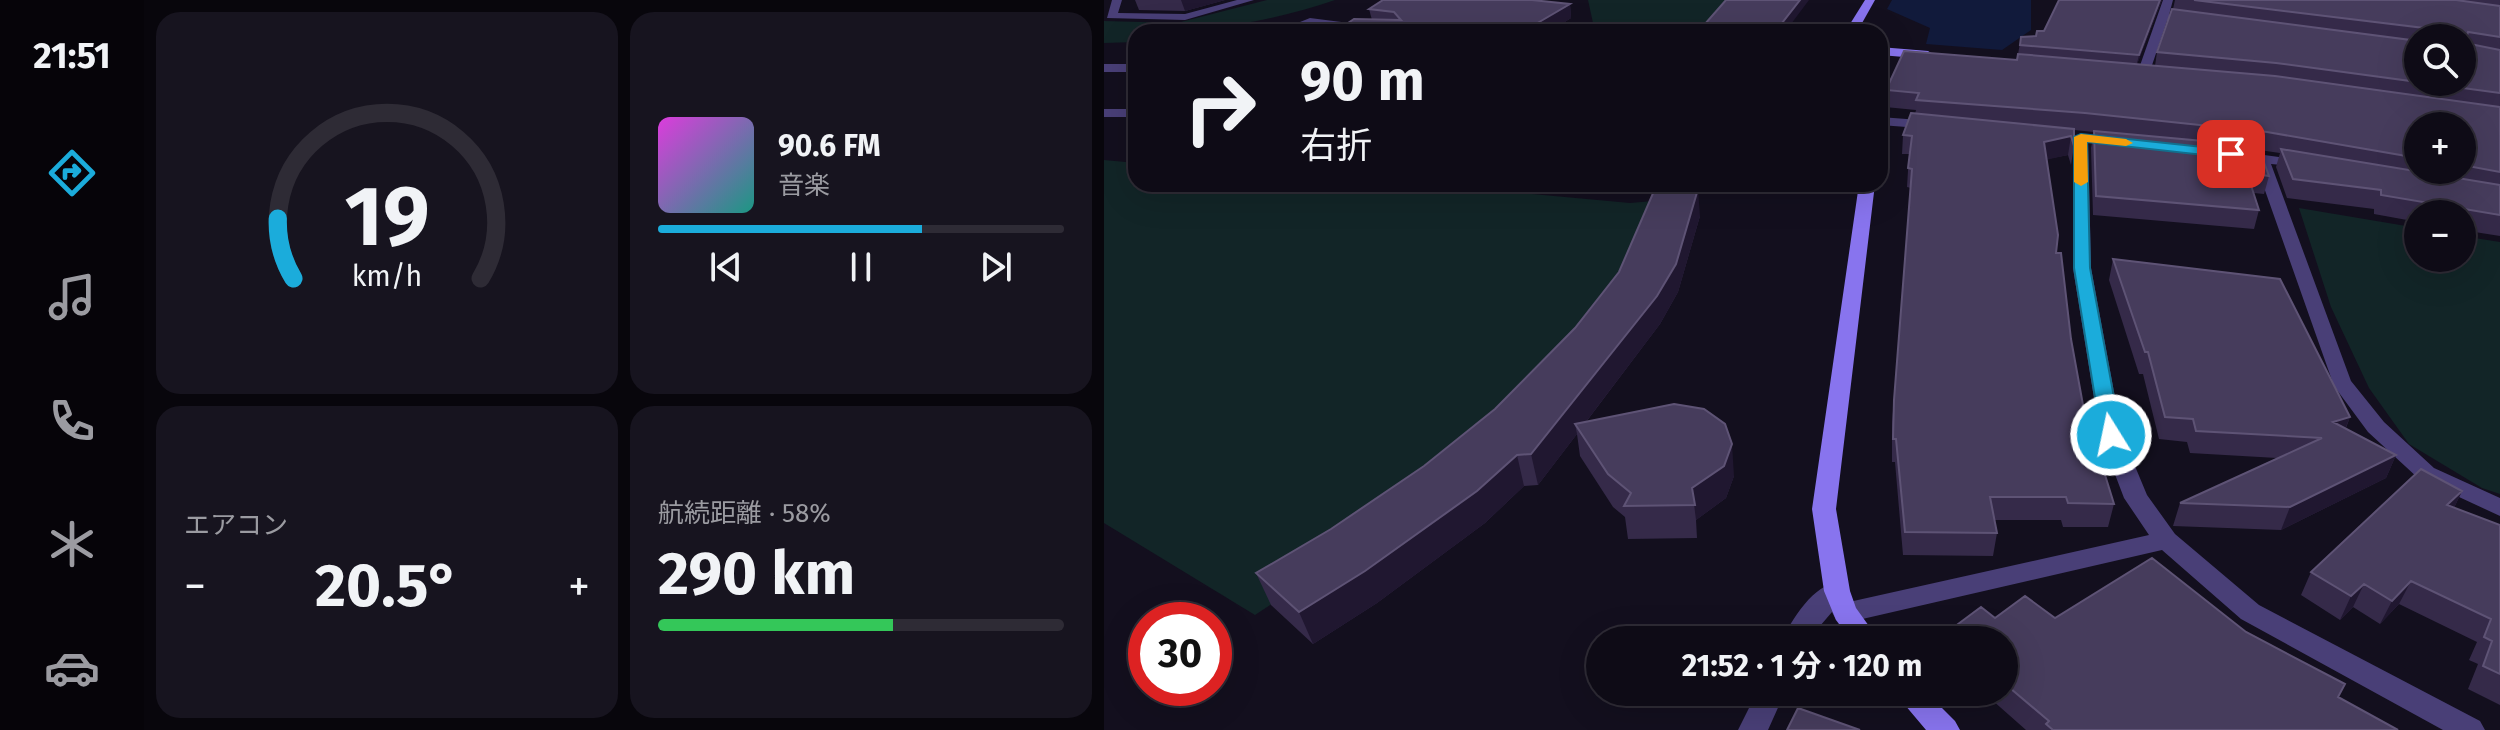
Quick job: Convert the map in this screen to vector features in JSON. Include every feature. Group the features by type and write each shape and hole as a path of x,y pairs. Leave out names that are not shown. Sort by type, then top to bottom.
{"street":[{"path":"1117,0 1111,16 1185,17 1249,0"},
{"path":"1856,24 1870,0"},
{"path":"2143,74 2168,0"},
{"path":"2161,17 2206,23"},
{"path":"1302,24 1310,21 1333,24"},
{"path":"1888,52 1942,56"},
{"path":"1104,68 1128,68"},
{"path":"2127,73 2158,75"},
{"path":"1104,113 1128,113"},
{"path":"1888,122 1942,126"},
{"path":"2081,138 2082,268 2111,435 2136,498 2166,540 2250,612 2470,730"},
{"path":"2216,152 2321,167"},
{"path":"2261,157 2341,382 2376,427 2426,473 2500,508"},
{"path":"1857,626 1841,602 1824,509 1866,192"},
{"path":"1802,626 1841,602 2166,540"},
{"path":"1753,730 1764,706"},
{"path":"1922,706 1945,730"}],"green space":[{"path":"1267,0 1335,0 1237,24 1128,24 1128,42 1104,43 1104,21 1177,23"},
{"path":"1588,0 1730,0 1704,24 1593,24"},
{"path":"1104,160 1128,162 1128,192 1511,192 1630,203 1653,201 1597,326 1339,559 1255,615 1104,523"},
{"path":"2299,208 2404,226 2404,272 2476,272 2476,238 2500,242 2500,494 2482,488 2409,444 2369,388 2331,307"}],"water":[{"path":"1892,0 2031,0 2031,30 2002,50 1926,44 1930,28 1887,9"}],"building":[{"path":"1383,0 1532,0 1570,4 1536,24 1346,24 1354,19 1401,20 1394,12 1369,9"},
{"path":"1726,0 1800,0 1781,24 1705,24"},
{"path":"2059,0 2160,0 2139,55 2020,45 2021,37 2036,36 2037,31 2044,31"},
{"path":"2194,0 2456,0 2500,6 2500,37 2476,33 2476,24 2404,26"},
{"path":"2172,9 2404,39 2404,80 2276,63 2157,52"},
{"path":"2476,45 2500,50 2500,93 2476,90"},
{"path":"1904,51 2017,60 2018,54 2275,76 2500,107 2500,172 2476,168 2476,112 2404,112 2404,156 2267,132 1916,100 1919,93 1888,90"},
{"path":"1911,113 2074,129 2074,146 2071,136 2044,142 2058,235 2056,253 2061,253 2071,339 2091,449 2097,449 2114,504 2068,503 2066,497 1990,497 1997,533 1905,532 1896,439 1893,439 1912,169 1908,168 1912,136 1903,135"},
{"path":"2094,131 2258,146 2269,176 2247,173 2259,210 2096,196"},
{"path":"2281,149 2404,169 2404,184 2476,184 2476,181 2500,185 2500,215 2476,211 2476,200 2411,200 2381,195 2381,190 2293,179"},
{"path":"1654,192 1697,192 1676,264 1657,296 1531,454 1517,455 1477,491 1365,571 1299,612 1256,573 1331,529 1424,466 1495,409 1575,328 1619,272"},
{"path":"2113,259 2280,279 2350,417 2333,422 2396,455 2290,507 2180,503 2322,438 2196,431 2193,419 2165,417 2148,352 2145,352"},
{"path":"1674,404 1704,409 1725,424 1732,444 1724,466 1692,488 1695,505 1624,506 1631,493 1608,474 1575,424"},
{"path":"2421,469 2462,491 2447,505 2500,525 2500,674 2483,666 2492,641 2484,637 2491,619 2411,581 2392,601 2364,584 2351,596 2311,572"},
{"path":"2152,558 2246,632 2345,684 2338,697 2398,730 2053,730 2046,724 2049,721 2018,695 2018,626 1955,626 1981,607 1995,618 2025,596 2055,618"},
{"path":"1798,708 1860,730 1787,730"}],"slow traffic":[{"path":"2081,182 2081,137 2126,143"}],"route":[{"path":"2111,435 2082,268 2081,137 2231,154"}]}
